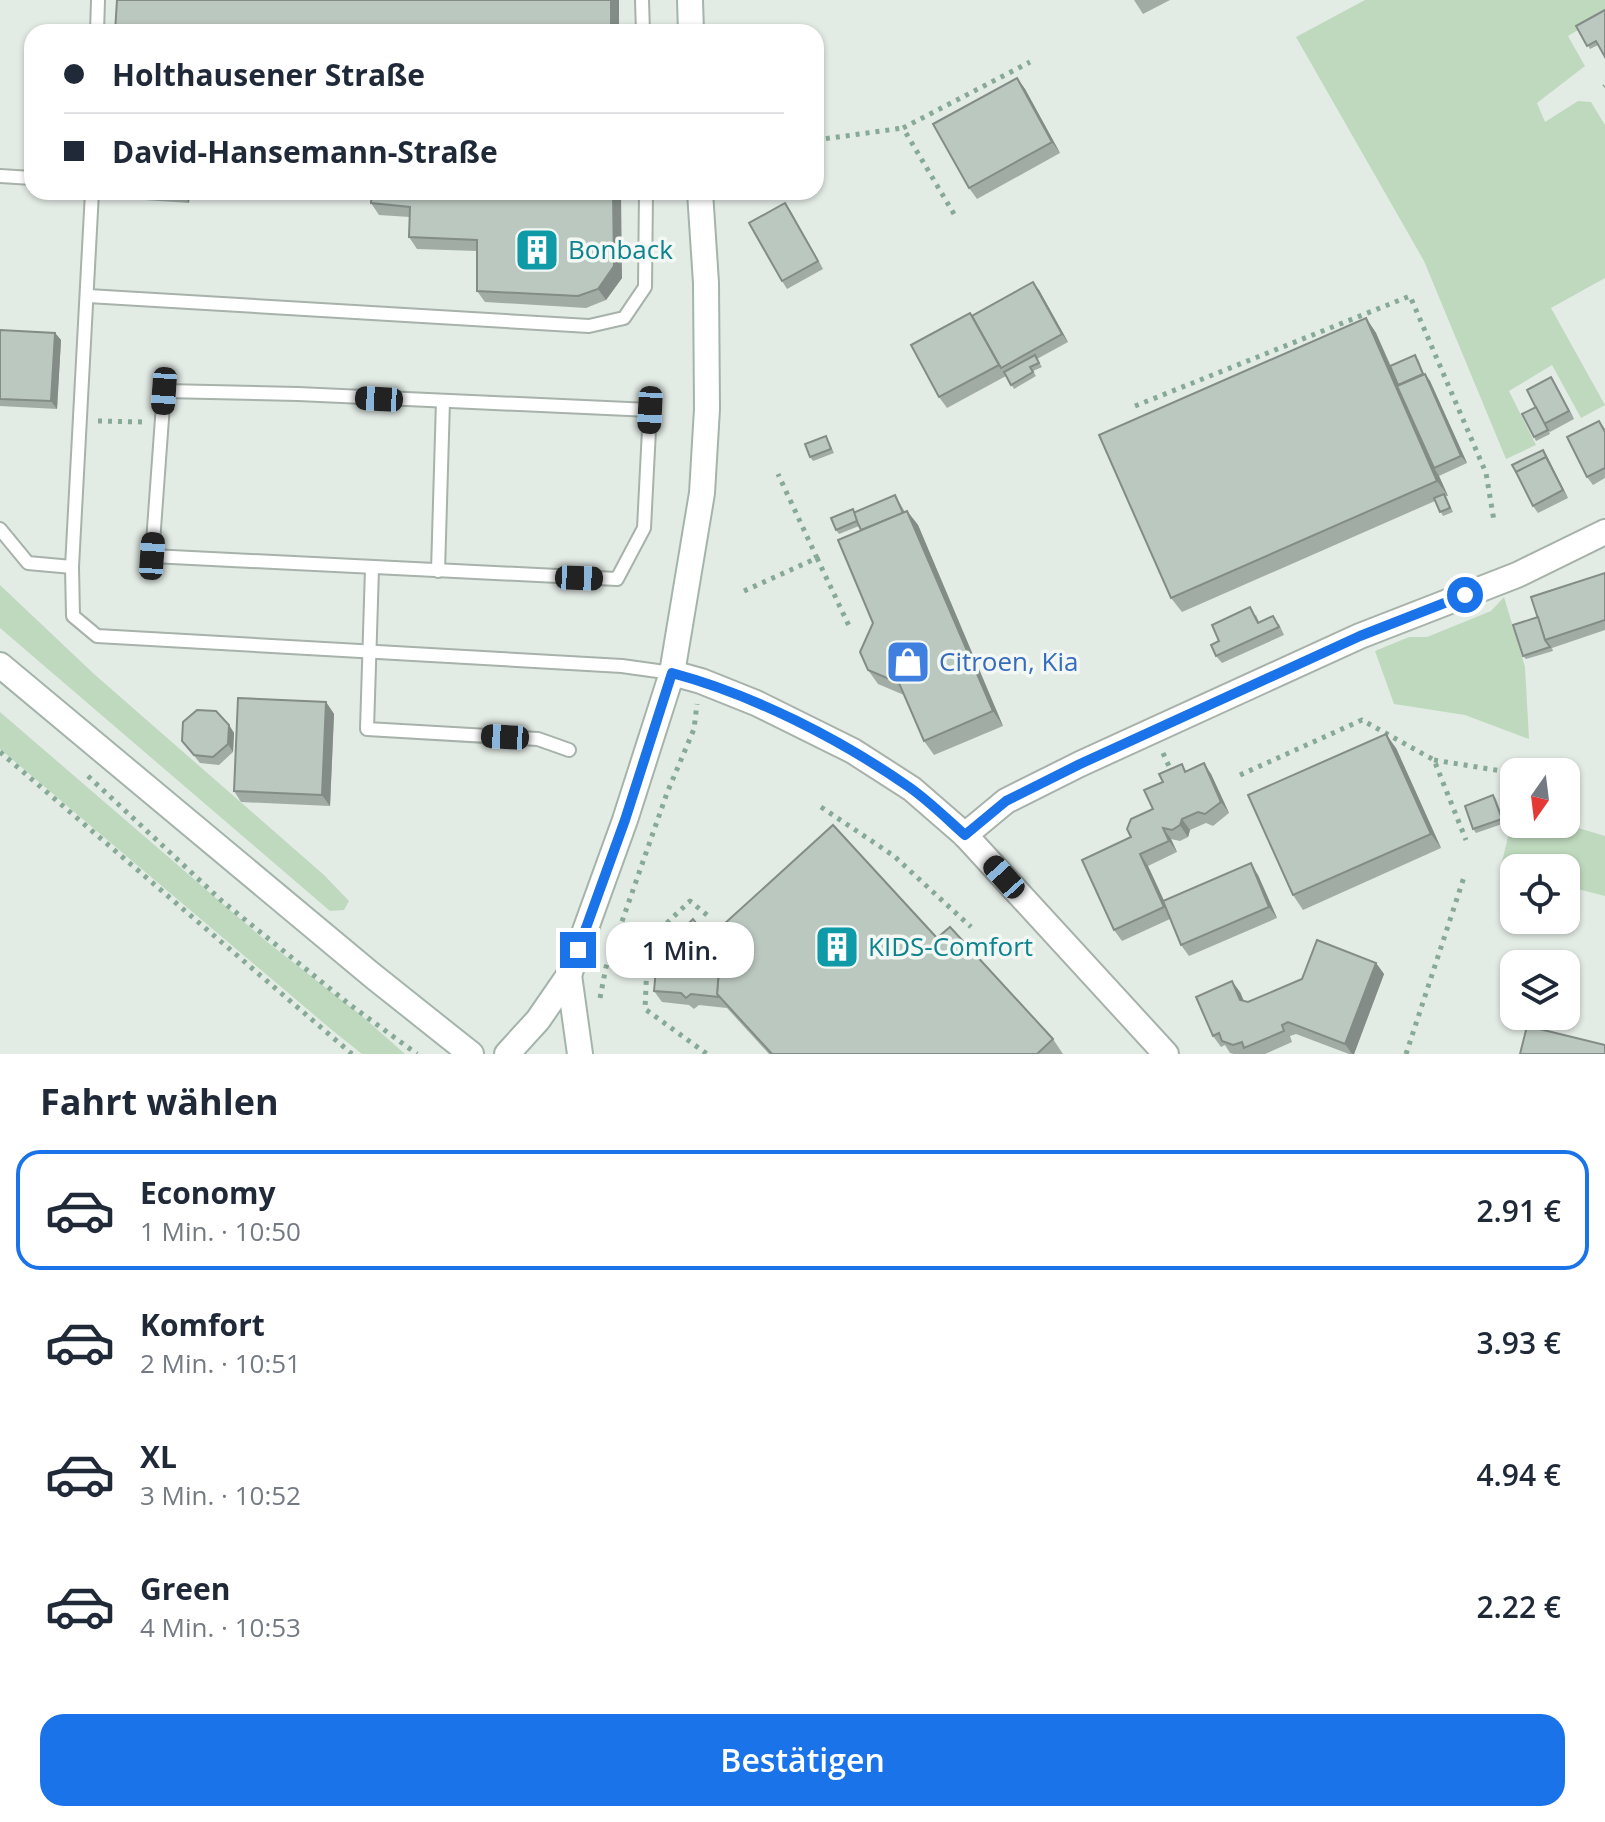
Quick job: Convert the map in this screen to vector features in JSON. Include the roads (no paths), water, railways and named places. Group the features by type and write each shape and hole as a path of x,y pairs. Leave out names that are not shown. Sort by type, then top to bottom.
{"street":[{"path":"690,0 691,24"},
{"path":"507,1054 538,1020 569,975 625,820 672,673 702,493 707,409 706,299 700,200"},
{"path":"965,835 1006,801 1080,764 1360,636 1517,575 1605,532"},
{"path":"0,665 471,1054"},
{"path":"672,673 756,703 853,751 912,789 965,835 1166,1054"},
{"path":"569,975 580,1054"}],"lane":[{"path":"97,24 98,0"},
{"path":"642,0 643,24"},
{"path":"0,176 24,178"},
{"path":"92,200 72,567 73,616 97,636 622,666 672,673"},
{"path":"88,296 589,326 624,318 645,287 646,200"},
{"path":"164,391 650,410 644,528 617,579 372,569 152,556 164,391"},
{"path":"438,571 443,401"},
{"path":"0,529 28,563 72,567"},
{"path":"372,569 367,729 538,739 569,750"}],"place":[{"name":"Bonback","path":"537,250"},
{"name":"Citroen, Kia","path":"908,662"},
{"name":"KIDS-Comfort","path":"837,947"}]}
